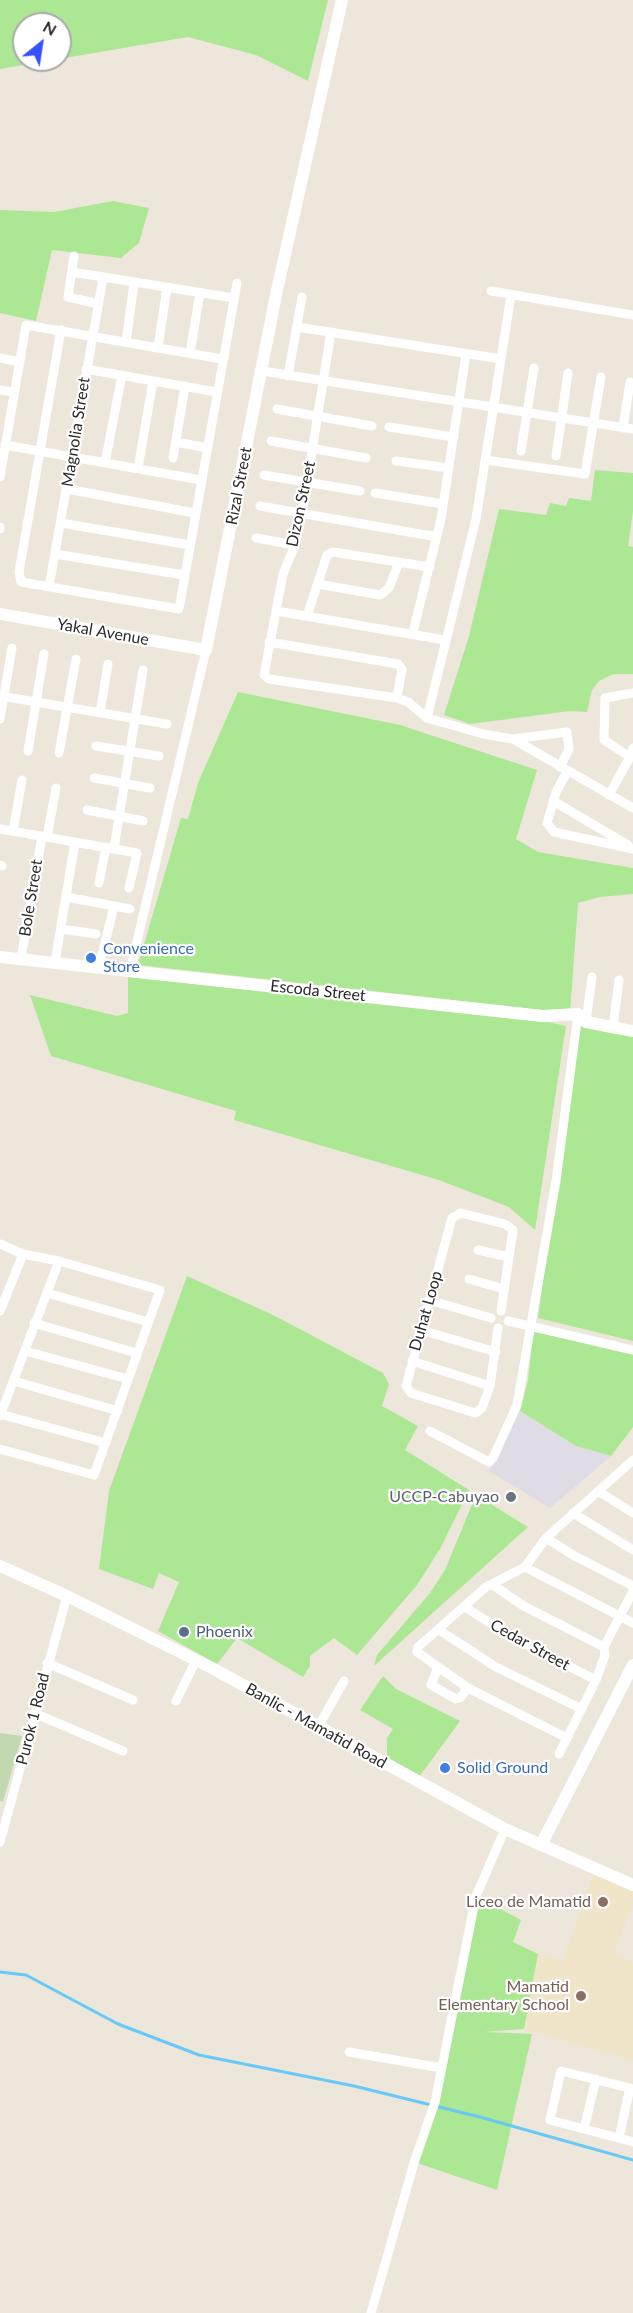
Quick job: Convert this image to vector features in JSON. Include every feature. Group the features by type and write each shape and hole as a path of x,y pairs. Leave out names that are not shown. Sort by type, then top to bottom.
{"street":[{"name":"Rizal Street","path":"130,970 206,650 262,371 342,0"},
{"path":"74,256 68,297 99,304"},
{"path":"72,272 234,298"},
{"name":"Magnolia Street","path":"49,587 103,278"},
{"path":"126,342 134,283"},
{"path":"61,330 19,572 21,582 178,609 237,283"},
{"path":"158,347 168,288"},
{"path":"491,291 633,315"},
{"path":"190,353 200,293"},
{"path":"427,718 474,530 511,295"},
{"path":"288,376 302,297"},
{"path":"0,477 5,445 4,425 14,392 26,326 61,330 222,359"},
{"path":"297,327 501,359"},
{"name":"Dizon Street","path":"331,332 302,514 295,545 283,574 264,675 268,679 397,698"},
{"path":"412,632 437,537 466,354"},
{"path":"0,358 20,362"},
{"path":"521,451 534,368"},
{"path":"86,369 216,392"},
{"path":"262,371 633,429"},
{"path":"556,456 568,373"},
{"path":"105,463 122,375"},
{"path":"485,460 585,474 601,377"},
{"path":"138,468 153,381"},
{"path":"622,428 630,382"},
{"path":"173,458 184,386"},
{"path":"0,390 14,392"},
{"path":"278,409 372,426"},
{"path":"388,427 454,437"},
{"path":"271,441 366,458"},
{"path":"176,442 207,448"},
{"path":"5,445 201,480"},
{"path":"396,460 449,468"},
{"path":"264,475 360,491"},
{"path":"67,489 195,513"},
{"path":"375,493 443,504"},
{"path":"260,506 437,537"},
{"path":"61,523 190,545"},
{"path":"256,538 295,545"},
{"path":"307,616 327,555 333,552 430,567"},
{"path":"55,554 184,575"},
{"path":"318,584 380,595 389,588 399,562"},
{"path":"276,611 412,632 445,640"},
{"name":"Yakal Avenue","path":"0,614 206,650"},
{"path":"269,642 398,664 402,669 397,698 408,702 427,718 483,734 513,739 567,732 568,749 564,770 548,823 554,832 633,848"},
{"path":"0,719 2,696 12,648"},
{"path":"28,751 44,654"},
{"path":"59,753 76,659"},
{"path":"100,713 108,664"},
{"path":"99,883 120,816 143,670"},
{"path":"609,795 631,753 604,740 605,698 633,693"},
{"path":"2,696 167,724"},
{"path":"513,739 633,808"},
{"path":"96,746 159,756"},
{"path":"94,778 150,789"},
{"path":"13,831 22,780"},
{"name":"Bole Street","path":"21,959 44,837 56,788"},
{"path":"553,801 633,848"},
{"path":"87,810 143,821"},
{"path":"0,829 137,853 129,888"},
{"path":"55,963 75,842"},
{"path":"66,897 130,909"},
{"path":"99,967 114,906"},
{"path":"61,929 96,934"},
{"name":"Escoda Street","path":"0,957 542,1016 582,1018 633,1031"},
{"path":"430,1431 486,1461 493,1458 517,1405 582,1018 592,977"},
{"path":"613,1027 619,980"},
{"name":"Duhat Loop","path":"498,1328 490,1386 482,1408 475,1413 411,1393 406,1386 452,1218 461,1213 506,1224 513,1230 501,1311"},
{"path":"0,1244 23,1254 59,1261 160,1290 94,1475 0,1449"},
{"path":"478,1250 509,1257"},
{"path":"0,1311 23,1254"},
{"path":"59,1261 0,1415 106,1443"},
{"path":"469,1279 504,1289"},
{"path":"47,1293 148,1322"},
{"path":"429,1300 491,1318"},
{"path":"501,1311 507,1315 508,1321 504,1327 498,1328 492,1325 491,1318 494,1312 501,1311"},
{"path":"508,1321 529,1324 633,1350"},
{"path":"34,1323 136,1353"},
{"path":"421,1330 496,1352"},
{"path":"25,1351 128,1379"},
{"path":"412,1361 490,1386"},
{"path":"14,1381 118,1411"},
{"path":"567,1738 468,1688 417,1652 418,1647 486,1587 525,1567 546,1538 633,1460"},
{"path":"623,1469 633,1475"},
{"path":"598,1491 633,1513"},
{"path":"573,1513 633,1550"},
{"path":"546,1538 573,1555 633,1586"},
{"name":"Banlic - Mamatid Road","path":"0,1566 67,1596 196,1660 505,1829 633,1885"},
{"path":"525,1567 633,1623"},
{"path":"493,1584 522,1605 604,1647"},
{"path":"559,1754 596,1680 605,1655 604,1647 633,1591"},
{"name":"Purok 1 Road","path":"0,1842 67,1596"},
{"name":"Cedar Street","path":"465,1607 514,1639 596,1680"},
{"path":"439,1629 496,1667 582,1709"},
{"path":"176,1701 196,1660"},
{"path":"47,1663 134,1700"},
{"path":"540,1845 633,1665"},
{"path":"438,1667 431,1685 456,1699 460,1698 468,1688"},
{"path":"318,1727 344,1681"},
{"path":"34,1713 123,1751"},
{"path":"371,2313 435,2102 476,1896 505,1829"},
{"path":"349,2052 442,2068"},
{"path":"618,2138 631,2088 561,2071 550,2120 633,2142"},
{"path":"584,2129 596,2079"}],"shaded area":[{"path":"520,1411 576,1446 611,1456 550,1508 489,1471"},
{"name":"Mamatid Elementary School","path":"594,1872 633,1889 633,1906 614,1952 633,1963 633,2060 524,2029 538,1954 563,1960 568,1958 564,1956"}],"green space":[{"path":"0,0 328,0 308,81 256,55 188,37 72,57 72,12 12,12 12,67 0,69"},
{"path":"113,201 149,208 139,243 121,258 52,250 36,321 0,313 0,210 54,212"},
{"path":"595,470 633,473 633,511 628,546 633,547 633,674 613,674 599,681 592,690 587,712 570,711 470,724 444,715 469,636 499,509 546,515 550,503 566,506 569,498 591,501"},
{"path":"238,692 400,725 537,770 516,839 538,852 633,868 633,894 600,897 578,903 570,1013 138,965 181,818 188,819 198,783"},
{"path":"128,977 539,1020 566,1026 535,1230 509,1207 439,1180 234,1120 236,1111 51,1056 30,995 117,1016 128,1013"},
{"path":"575,1025 633,1036 633,1341 538,1318"},
{"path":"187,1276 273,1315 383,1373 389,1384 382,1406 418,1426 405,1450 469,1490 440,1549 417,1585 357,1655 334,1638 310,1656 310,1666 303,1677 237,1638 217,1664 158,1631 179,1582 159,1573 153,1589 99,1569 109,1491"},
{"path":"533,1330 633,1354 633,1427 611,1456 576,1446 520,1411 528,1381"},
{"path":"476,1495 528,1527 374,1666 377,1655 430,1593 445,1570"},
{"path":"383,1676 396,1689 460,1721 419,1777 387,1761 387,1738 393,1729 360,1710"},
{"path":"0,1733 22,1736 3,1802 0,1801"},
{"path":"476,1896 521,1920 513,1942 538,1954 524,2029 484,2032 532,2034 497,2190 417,2163"}],"waterway":[{"path":"0,1972 26,1975 118,2024 199,2055 354,2086 480,2117 633,2160"}],"place":[{"name":"Convenience Store","path":"91,958"},
{"name":"UCCP-Cabuyao","path":"511,1497"},
{"name":"Phoenix","path":"184,1632"},
{"name":"Solid Ground","path":"445,1768"},
{"name":"Liceo de Mamatid","path":"603,1902"},
{"name":"Mamatid Elementary School","path":"581,1996"}]}
